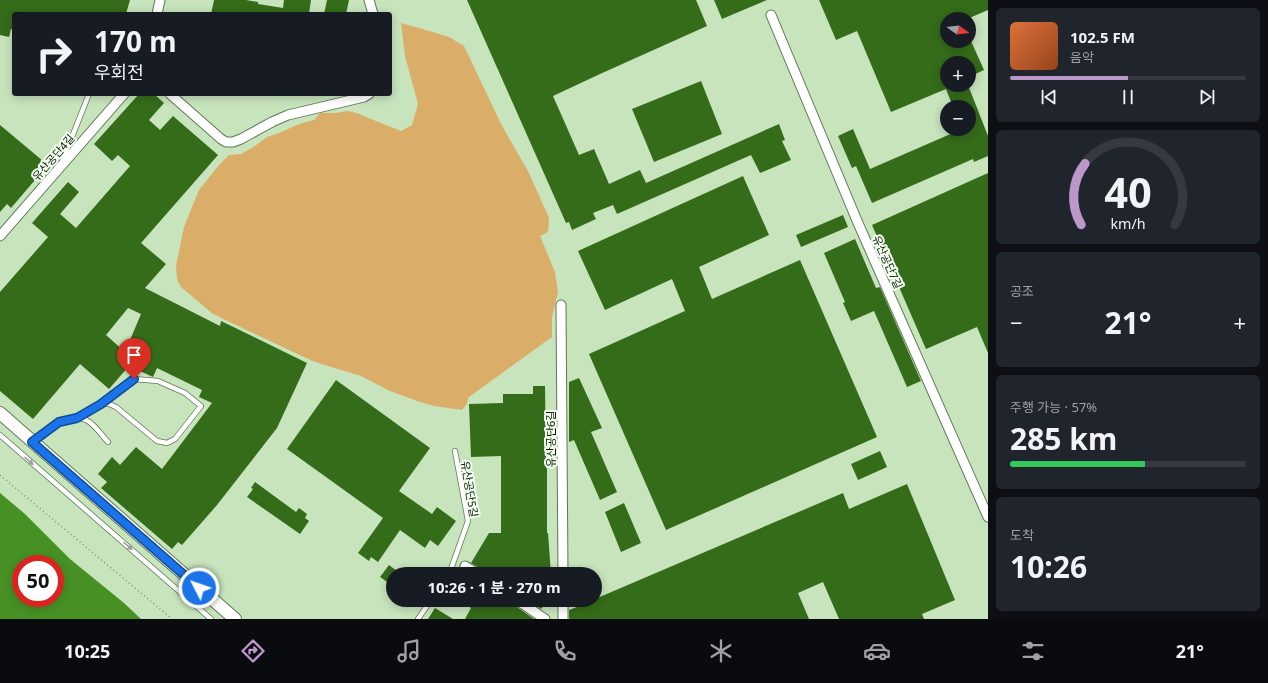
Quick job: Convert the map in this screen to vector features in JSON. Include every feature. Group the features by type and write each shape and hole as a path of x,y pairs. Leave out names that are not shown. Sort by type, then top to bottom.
{"main road":[{"path":"0,413 235,619"}],"street":[{"path":"157,12 160,0"},
{"path":"369,0 372,12"},
{"name":"유산공단7길","path":"771,15 861,230 988,517"},
{"name":"유산공단4길","path":"0,236 122,96"},
{"path":"172,96 226,142 233,142 241,139 288,115 364,98 366,96"},
{"name":"유산공단6길","path":"561,305 563,567"},
{"path":"527,607 545,619"},
{"path":"563,607 563,619"}],"lane":[{"path":"60,165 88,96"},
{"path":"32,442 59,422 77,418 101,404 134,379 158,381 185,393 201,406 175,439 167,444 157,441 116,408 109,404 101,404"},
{"path":"77,418 86,420 108,442"},
{"path":"0,435 211,619"},
{"name":"유산공단5길","path":"452,567 468,521 455,451"},
{"path":"418,619 426,607"}],"path":[{"path":"0,475 172,619"}],"shaded area":[{"path":"401,23 449,37 464,46 501,124 529,173 549,218 548,232 540,236 555,272 558,292 552,317 552,337 469,397 462,410 434,406 417,401 390,391 361,376 315,362 291,351 213,314 181,287 177,279 176,266 184,227 199,190 229,155 241,154 267,137 299,124 314,120 320,113 347,111 357,113 401,131 412,125 418,104 405,56"},
{"path":"0,493 25,514 70,559 124,603 141,619 0,619"}],"building":[{"path":"0,0 130,0 127,12 12,12 12,29 9,37 0,35"},
{"path":"214,0 246,0 258,2 258,4 283,8 284,0 311,0 309,12 211,12"},
{"path":"327,0 349,0 346,12 324,12"},
{"path":"467,0 696,0 707,26 553,96 579,155 594,149 609,184 640,170 646,183 779,124 785,140 782,141 791,160 760,173 751,155 617,214 613,205 593,213 596,219 572,230 569,222 566,223"},
{"path":"714,0 767,0 722,19"},
{"path":"819,0 988,0 988,10 976,15 976,12 940,12 940,48 974,48 984,70 976,74 976,56 940,56 940,92 891,112 857,31 836,40"},
{"path":"701,81 722,134 654,162 632,109"},
{"path":"947,92 971,92 974,100 950,100"},
{"path":"137,96 156,96 164,103 149,120 160,130 173,116 218,155 141,243 166,264 145,288 220,326 221,321 307,363 277,428 217,505 182,545 178,542 172,549 101,488 107,482 98,474 112,457 120,465 136,447 162,469 212,403 199,397 202,390 157,368 153,377 129,366 109,389 80,364 33,419 0,391 0,292 48,237 32,223 68,182 79,192 60,214 76,228 130,166 118,155 112,161 94,144","holes":["128,308 141,314 125,352 106,335"]},
{"path":"976,105 988,136 988,156 974,162 973,159 872,203 856,166 852,168 838,136 853,129 870,169 946,136 976,136"},
{"path":"0,125 43,161 31,176 35,180 11,208 7,204 0,212"},
{"path":"988,173 988,353 977,327 926,349 872,225"},
{"path":"743,176 769,235 699,267 712,299 800,260 877,437 666,530 589,354 685,311 672,279 605,310 578,251"},
{"path":"843,215 848,227 801,247 796,235"},
{"path":"855,239 876,288 880,287 921,381 907,387 874,311 851,321 843,303 845,302 824,253"},
{"path":"579,378 602,428 591,432 617,492 600,500 574,440 569,442 569,382"},
{"path":"336,380 430,448 399,491 432,514 437,507 456,521 438,546 430,540 425,548 400,530 378,562 371,557 369,561 358,553 383,518 287,449"},
{"path":"533,386 545,386 547,533 550,567 478,567 471,563 489,533 501,533 501,456 471,457 469,404 503,403 503,394 533,394"},
{"path":"880,451 887,467 858,480 851,464"},
{"path":"255,482 296,512 299,508 307,514 305,518 309,521 300,534 247,497 253,489 251,488"},
{"path":"907,484 955,600 922,614 924,619 839,619 823,582 798,593 809,619 569,618 569,610 577,607 602,607 602,596 843,493 849,509"},
{"path":"624,503 641,543 621,552 605,512"},
{"path":"386,569 386,581 380,577"},
{"path":"469,607 517,607 534,619 465,619 471,608"},
{"path":"435,608 453,619 428,619"}],"route":[{"path":"134,379 101,404 77,418 59,422 32,442 199,588"}]}
